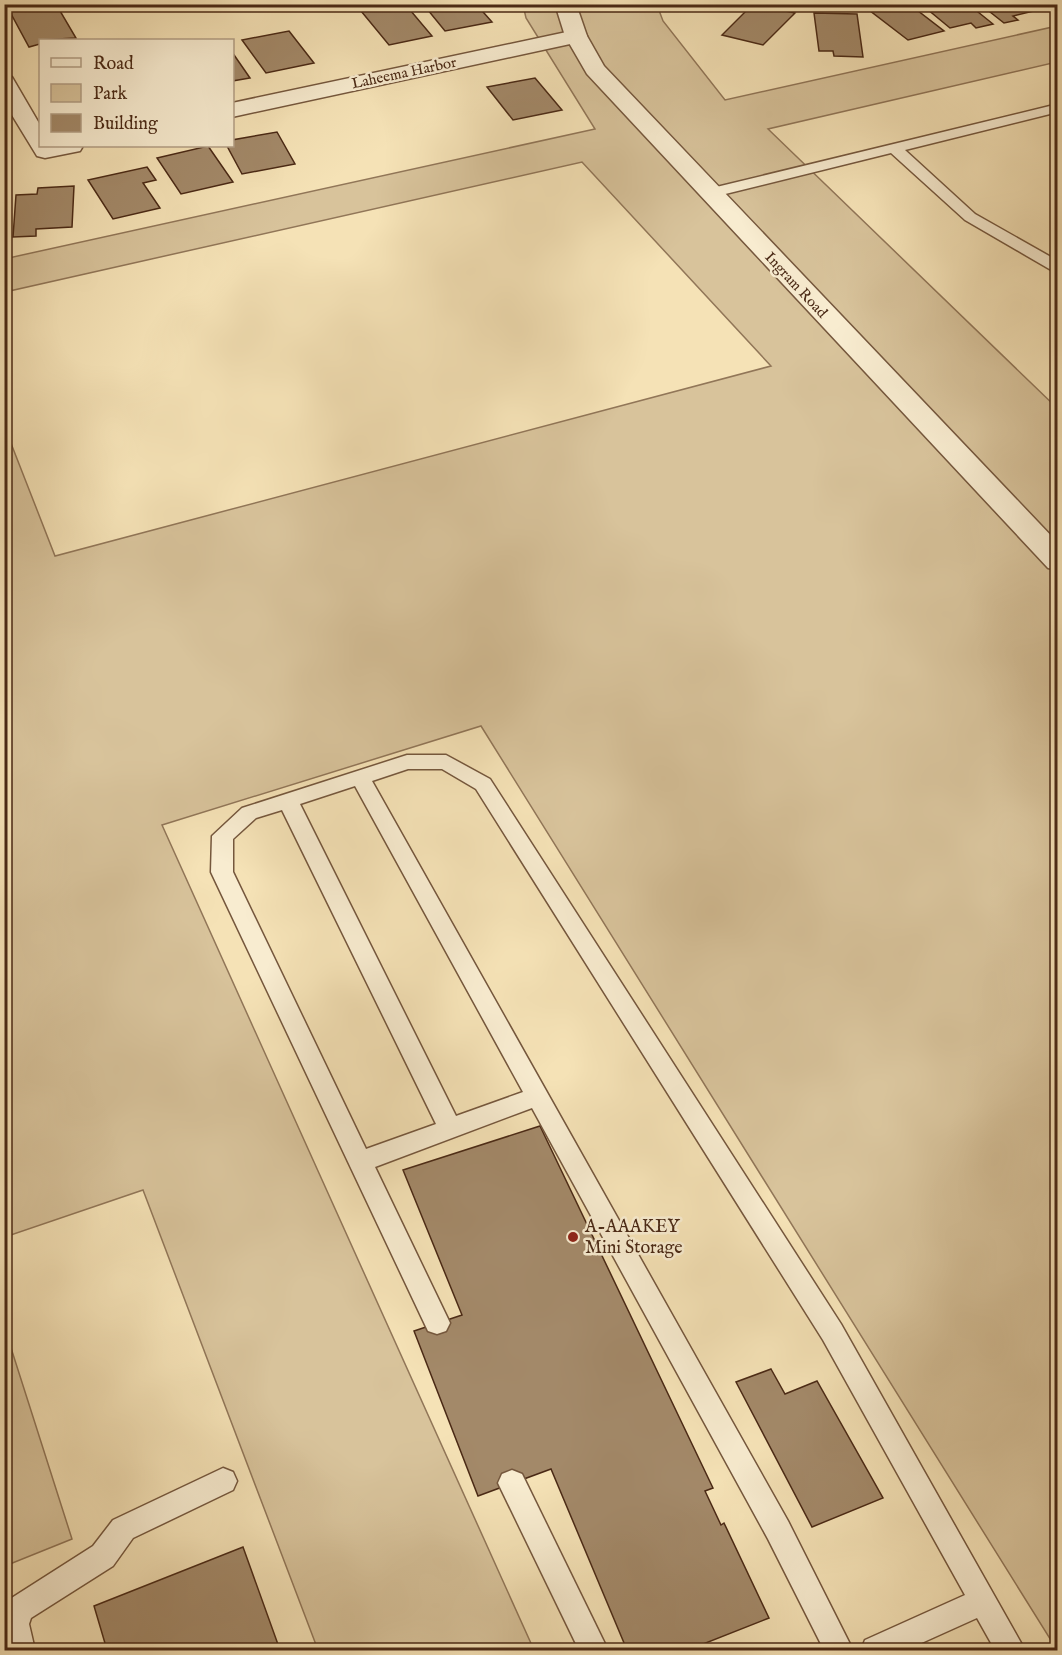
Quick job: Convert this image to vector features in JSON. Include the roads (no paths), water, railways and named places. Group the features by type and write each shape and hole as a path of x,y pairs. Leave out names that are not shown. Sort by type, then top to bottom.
{"street":[{"name":"Ingram Road","path":"565,4 576,36 595,69 709,193 1054,557"},
{"name":"Laheema Harbor","path":"234,111 576,36"},
{"path":"4,82 39,142"}],"lane":[{"path":"709,193 1058,108"},
{"path":"893,147 970,217 1048,261 1058,270"},
{"path":"437,1323 222,872 223,836 249,813 407,762 446,762 483,784 832,1332 1011,1650"},
{"path":"360,777 778,1530 839,1650"},
{"path":"287,800 450,1128"},
{"path":"360,1162 538,1096"},
{"path":"21,1650 15,1624 20,1609 103,1556 123,1529 224,1481"},
{"path":"512,1483 594,1650"},
{"path":"875,1650 983,1601"}],"place":[{"name":"A-AAAKEY Mini Storage","path":"573,1237"}]}
